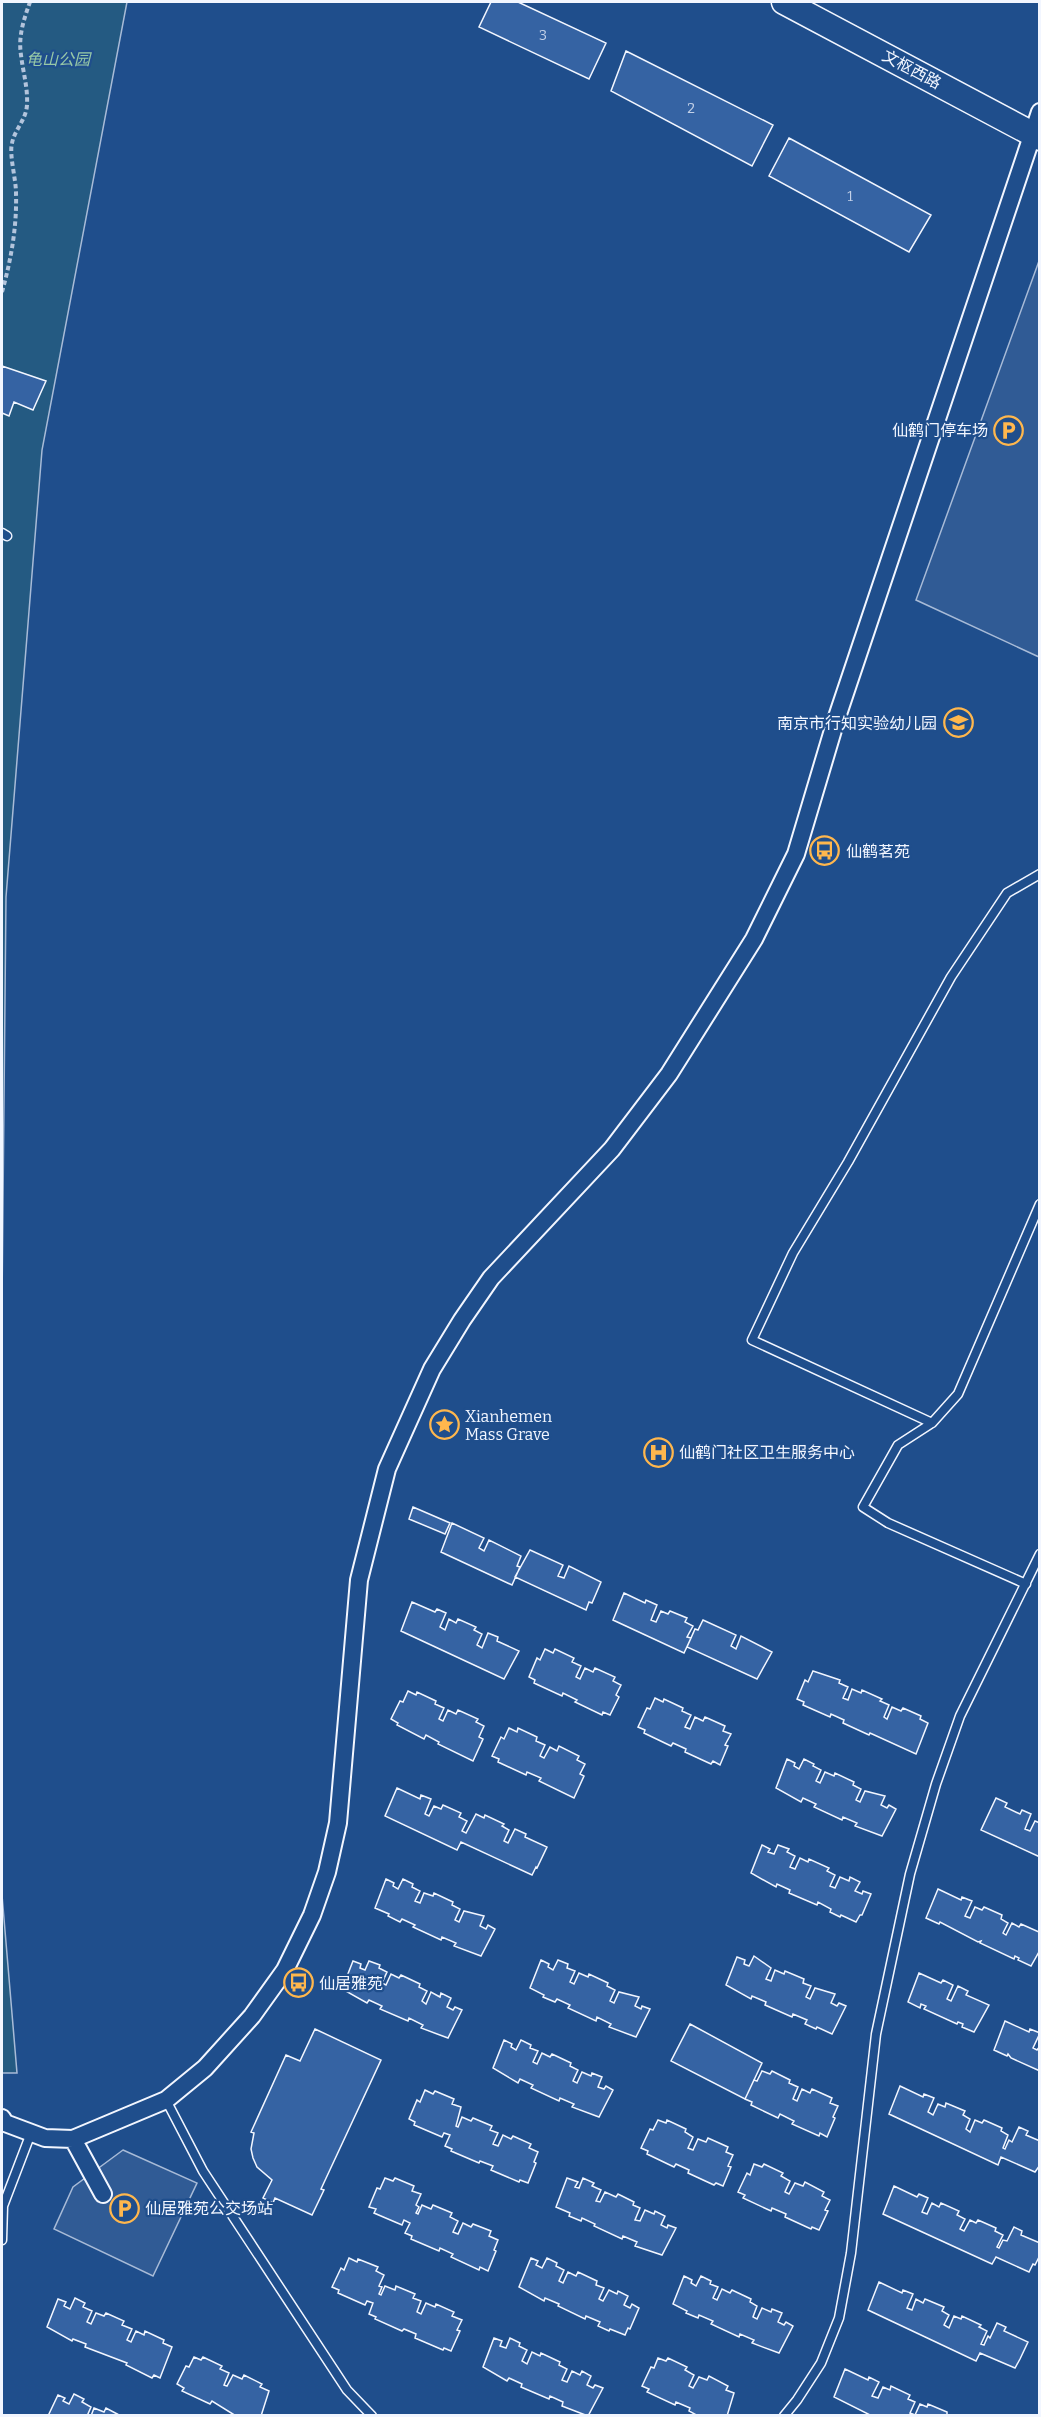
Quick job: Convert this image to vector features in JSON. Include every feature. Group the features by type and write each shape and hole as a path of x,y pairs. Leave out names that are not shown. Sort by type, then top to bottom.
{"street":[{"name":"文枢西路","path":"784,2 1037,128"},
{"path":"3,2122 45,2138 74,2139 166,2100 205,2068 252,2016 285,1970 312,1915 327,1872 338,1823 359,1580 387,1469 432,1369 462,1320 491,1278 612,1149 669,1074 754,939 796,854 836,720 1037,128"},
{"path":"74,2139 103,2194"}],"lane":[{"path":"932,1423 752,1340 793,1253 848,1162 951,977 1007,893 1040,874"},
{"path":"1026,1584 888,1523 863,1507 898,1445 932,1423 958,1394 1040,1204"},
{"path":"784,2415 797,2400 821,2362 839,2318 851,2253 876,2034 910,1874 933,1795 960,1716 1040,1554"},
{"path":"166,2100 203,2171 347,2390 372,2415"},
{"path":"2,2240 3,2206 31,2133"}],"path":[{"path":"2,292 9,268 16,223 12,143 22,125 27,108 27,89 20,53 21,30 30,2"}],"green space":[{"name":"龟山公园","path":"2,2 127,2 42,450 6,897 2,1304"},
{"path":"2,1895 17,2073 2,2073"}],"shaded area":[{"name":"仙鹤门停车场","path":"1039,261 1039,657 916,600"},
{"name":"仙居雅苑公交场站","path":"123,2150 197,2183 153,2276 54,2229 73,2187"}],"building":[{"path":"491,2 518,2 606,43 589,79 479,27"},
{"path":"626,51 773,125 752,166 611,91"},
{"path":"789,138 931,215 909,252 769,176"},
{"path":"2,366 46,381 33,410 14,402 9,416 2,413"},
{"path":"413,1507 450,1523 445,1534 409,1519"},
{"path":"452,1523 484,1538 479,1548 484,1551 489,1540 521,1556 517,1566 520,1567 512,1585 441,1552"},
{"path":"530,1550 563,1565 558,1576 564,1578 569,1566 601,1582 592,1603 589,1602 586,1610 515,1577"},
{"path":"624,1593 645,1603 646,1600 657,1605 651,1620 656,1622 661,1611 668,1614 670,1611 687,1618 685,1622 693,1626 687,1637 691,1638 684,1653 613,1620"},
{"path":"412,1602 435,1612 437,1609 446,1613 440,1627 445,1630 449,1619 456,1623 458,1619 476,1627 474,1630 482,1634 477,1645 482,1648 488,1633 498,1637 497,1641 519,1651 504,1679 401,1631"},
{"path":"703,1620 736,1635 731,1646 736,1649 741,1636 772,1652 757,1679 687,1647 695,1629 698,1630"},
{"path":"545,1649 553,1653 555,1649 574,1658 572,1662 581,1666 576,1677 580,1679 585,1668 593,1672 595,1668 615,1677 613,1681 621,1685 616,1695 619,1697 610,1715 603,1712 602,1715 575,1702 577,1700 563,1693 562,1696 534,1683 535,1680 529,1677 537,1658 540,1660"},
{"path":"813,1671 840,1680 839,1683 848,1687 843,1698 848,1700 852,1689 861,1693 862,1690 882,1699 880,1701 889,1705 884,1717 887,1719 892,1707 901,1711 903,1708 921,1716 920,1719 928,1723 916,1754 843,1723 844,1720 831,1714 830,1717 803,1705 804,1702 797,1699 805,1680 808,1682"},
{"path":"408,1691 416,1695 417,1692 436,1701 435,1704 444,1708 439,1719 443,1721 448,1710 456,1714 458,1710 478,1719 476,1722 484,1726 479,1737 483,1739 473,1761 438,1744 439,1742 426,1735 424,1739 397,1725 398,1723 391,1719"},
{"path":"655,1698 663,1702 664,1699 683,1708 682,1711 691,1715 685,1727 690,1729 695,1717 703,1721 705,1717 725,1726 723,1731 731,1734 725,1745 728,1746 720,1765 713,1761 711,1764 685,1752 686,1749 673,1743 671,1746 644,1733 645,1730 638,1727 647,1708 650,1709"},
{"path":"509,1728 517,1732 518,1728 537,1737 536,1741 545,1745 540,1756 544,1758 550,1747 557,1751 559,1746 579,1756 577,1760 585,1764 580,1774 584,1776 574,1798 539,1781 541,1778 527,1772 526,1775 498,1762 499,1759 492,1756 501,1737 504,1739"},
{"path":"787,1759 795,1763 794,1766 799,1769 804,1759 814,1764 813,1766 821,1770 816,1781 820,1783 825,1772 834,1776 835,1773 854,1782 853,1785 861,1789 856,1800 860,1802 865,1791 885,1796 881,1805 887,1808 889,1805 896,1809 882,1836 855,1826 857,1823 843,1817 842,1820 814,1807 816,1804 803,1798 801,1802 776,1788"},
{"path":"397,1788 420,1799 421,1795 431,1799 425,1814 429,1816 434,1806 441,1809 443,1805 461,1813 459,1817 467,1821 462,1831 466,1833 476,1814 484,1818 485,1815 504,1824 502,1826 509,1830 504,1841 508,1843 515,1829 526,1834 525,1837 547,1847 537,1868 532,1875 461,1842 457,1850 385,1816"},
{"path":"996,1798 1007,1803 1005,1807 1020,1814 1022,1810 1031,1814 1025,1829 1030,1831 1035,1821 1040,1823 1040,1857 981,1830"},
{"path":"762,1845 770,1849 768,1852 774,1854 778,1845 789,1849 787,1852 795,1856 790,1867 795,1869 800,1858 808,1862 809,1859 829,1868 827,1871 835,1875 830,1886 835,1888 840,1877 849,1881 850,1877 860,1882 855,1891 871,1894 862,1915 856,1922 841,1915 840,1917 818,1902 817,1905 789,1893 790,1890 777,1884 776,1887 751,1873"},
{"path":"386,1879 394,1883 393,1886 398,1889 403,1879 413,1884 412,1887 420,1891 415,1901 420,1903 424,1893 433,1896 434,1893 453,1902 452,1905 460,1909 455,1920 459,1922 464,1911 484,1916 480,1926 486,1929 488,1925 495,1929 481,1956 454,1946 456,1943 442,1937 441,1940 413,1927 415,1925 402,1919 400,1922 375,1908"},
{"path":"938,1889 961,1900 962,1897 972,1901 965,1916 970,1918 975,1907 982,1910 984,1907 1002,1915 1001,1919 1008,1923 1003,1933 1006,1935 1012,1923 1019,1927 1021,1924 1039,1932 1040,1950 1031,1966 1018,1960 1019,1958 1015,1956 1014,1959 980,1943 981,1941 978,1942 940,1922 939,1924 926,1918"},
{"path":"754,1956 771,1968 766,1979 771,1981 775,1970 784,1974 785,1971 804,1979 803,1983 811,1986 806,1997 810,1999 815,1988 835,1994 831,2003 846,2006 832,2034 805,2024 807,2020 793,2014 792,2017 765,2005 766,2002 752,1996 751,1999 726,1985 737,1957 745,1960 744,1964 749,1966"},
{"path":"541,1960 549,1964 548,1967 553,1970 558,1960 568,1964 567,1968 575,1971 570,1982 574,1984 579,1973 588,1977 589,1974 608,1983 607,1986 615,1990 610,2001 614,2003 619,1992 639,1997 635,2006 650,2009 636,2037 609,2027 611,2024 597,2017 596,2021 568,2008 570,2005 557,1999 555,2002 543,1997 544,1995 530,1988"},
{"path":"353,1961 361,1964 360,1968 365,1970 369,1961 380,1965 379,1968 387,1972 382,1983 386,1985 391,1974 399,1978 401,1975 420,1984 419,1987 427,1991 422,2001 426,2004 431,1992 440,1997 441,1993 451,1998 447,2007 462,2010 448,2038 421,2028 423,2025 409,2018 408,2021 380,2009 382,2006 369,2000 367,2003 342,1989"},
{"path":"919,1973 941,1983 943,1980 953,1985 947,1999 951,2001 958,1986 968,1991 966,1995 989,2005 974,2032 962,2027 963,2024 958,2022 957,2024 924,2009 926,2006 921,2004 920,2008 908,2002"},
{"path":"1005,2021 1029,2032 1030,2029 1040,2033 1033,2048 1037,2050 1040,2046 1040,2071 1011,2058 1008,2054 1007,2056 994,2050"},
{"path":"690,2024 762,2063 745,2099 671,2061"},
{"path":"315,2029 381,2060 321,2189 324,2190 312,2215 275,2198 273,2203 263,2198 272,2180 257,2167 253,2158 251,2149 254,2133 251,2132 286,2055 300,2061"},
{"path":"504,2040 512,2044 511,2047 516,2050 521,2040 531,2045 530,2048 538,2051 533,2062 537,2064 542,2053 550,2057 552,2054 571,2063 570,2066 578,2070 573,2081 577,2083 582,2072 602,2077 598,2087 604,2089 606,2086 613,2090 599,2117 572,2107 574,2104 560,2098 559,2101 531,2088 533,2085 520,2079 518,2083 493,2068"},
{"path":"762,2071 770,2074 772,2071 790,2080 789,2083 798,2087 793,2099 797,2101 802,2089 810,2093 812,2089 832,2098 830,2103 838,2106 827,2137 820,2133 819,2136 792,2124 794,2121 780,2114 778,2118 751,2105 752,2102 745,2099 754,2080 757,2081"},
{"path":"900,2086 923,2097 924,2094 934,2098 928,2112 933,2115 938,2104 945,2107 946,2103 965,2111 963,2115 970,2119 966,2129 970,2132 975,2120 982,2123 984,2120 1002,2128 1001,2131 1008,2135 1003,2148 1005,2149 1009,2140 1012,2142 1019,2127 1028,2131 1026,2135 1040,2141 1040,2165 1035,2172 1001,2157 998,2165 889,2114"},
{"path":"425,2090 433,2094 435,2091 454,2099 452,2104 461,2107 456,2126 458,2127 462,2117 471,2121 473,2118 492,2126 490,2130 498,2133 493,2144 498,2146 503,2135 511,2139 513,2136 531,2144 529,2148 538,2152 528,2183 520,2180 519,2182 491,2170 493,2166 480,2161 479,2163 451,2151 452,2149 445,2146 450,2135 444,2133 442,2137 414,2125 415,2122 409,2119 417,2100 420,2102"},
{"path":"658,2120 666,2123 667,2120 686,2129 685,2132 693,2137 688,2148 693,2150 698,2139 706,2142 708,2138 728,2147 726,2152 733,2155 723,2186 716,2183 714,2185 688,2173 689,2170 676,2164 674,2167 647,2154 648,2151 641,2148 650,2129 653,2130"},
{"path":"754,2164 762,2167 764,2164 783,2173 781,2176 790,2181 785,2192 789,2194 795,2183 803,2186 805,2182 824,2192 822,2196 830,2200 825,2210 828,2211 819,2230 812,2227 811,2229 785,2217 786,2214 772,2208 771,2211 743,2198 745,2195 738,2192 747,2173 750,2175"},
{"path":"385,2178 393,2181 395,2178 414,2186 412,2191 421,2194 416,2205 419,2207 416,2213 418,2214 422,2205 431,2209 433,2205 452,2213 450,2217 458,2221 453,2232 458,2234 463,2223 491,2231 489,2236 498,2240 488,2271 480,2267 479,2270 451,2257 453,2254 440,2248 439,2251 411,2239 412,2236 405,2233 410,2223 404,2220 402,2225 374,2213 376,2209 369,2207 377,2188 380,2189"},
{"path":"567,2178 578,2182 575,2187 579,2188 583,2178 594,2183 592,2186 601,2190 596,2201 600,2202 605,2192 616,2197 618,2194 634,2202 633,2205 640,2208 635,2220 640,2221 645,2210 654,2214 655,2211 665,2216 661,2225 676,2228 662,2255 635,2246 637,2242 623,2236 622,2239 582,2218 581,2221 569,2216 570,2213 556,2207"},
{"path":"894,2186 917,2197 919,2194 928,2198 922,2212 927,2214 932,2203 939,2207 941,2203 959,2211 957,2215 965,2219 960,2229 964,2231 970,2220 976,2223 978,2220 996,2228 995,2231 1003,2235 997,2247 999,2248 1003,2240 1007,2241 1014,2227 1022,2231 1021,2235 1040,2243 1040,2255 1035,2265 1033,2264 1029,2272 996,2257 992,2264 883,2214"},
{"path":"349,2258 378,2267 376,2271 384,2275 379,2286 382,2287 379,2294 381,2295 385,2286 395,2290 396,2286 415,2294 413,2298 421,2301 417,2312 421,2314 426,2303 435,2307 436,2304 454,2312 452,2316 462,2320 451,2351 444,2348 443,2350 415,2338 416,2334 404,2329 402,2331 375,2319 376,2317 369,2314 373,2303 367,2301 365,2305 338,2293 339,2290 332,2287 341,2268 344,2270"},
{"path":"531,2258 538,2261 536,2265 542,2268 547,2258 557,2263 556,2266 564,2270 559,2281 563,2283 568,2272 576,2276 578,2272 597,2281 596,2285 604,2288 599,2299 603,2301 609,2290 628,2296 624,2305 630,2308 632,2304 639,2308 630,2329 628,2328 625,2335 610,2329 609,2331 598,2326 600,2322 586,2316 585,2319 558,2306 559,2304 545,2298 544,2301 519,2287"},
{"path":"684,2276 692,2280 691,2283 696,2286 701,2276 711,2281 710,2284 718,2287 713,2298 717,2300 722,2289 730,2293 732,2290 751,2299 750,2302 757,2306 753,2317 757,2319 762,2308 782,2313 778,2322 784,2325 786,2322 793,2326 779,2353 752,2343 754,2340 740,2334 739,2337 711,2324 713,2321 686,2313 687,2311 673,2304"},
{"path":"879,2282 902,2293 903,2290 913,2294 907,2308 912,2310 916,2299 923,2303 925,2299 944,2307 942,2311 949,2315 944,2325 949,2328 954,2316 961,2319 962,2316 981,2325 979,2327 987,2331 981,2344 984,2345 988,2336 990,2338 997,2323 1006,2327 1004,2331 1028,2342 1015,2368 980,2353 976,2361 868,2310"},
{"path":"75,2298 85,2303 83,2307 92,2311 87,2322 91,2324 96,2313 104,2316 106,2313 124,2321 122,2325 132,2329 127,2340 131,2342 136,2331 144,2335 145,2331 164,2340 163,2343 172,2347 160,2378 154,2375 152,2378 126,2365 127,2363 85,2347 86,2344 73,2339 72,2341 47,2327 58,2299 66,2302 64,2306 70,2309"},
{"path":"494,2338 502,2341 500,2346 506,2348 510,2338 520,2343 519,2346 527,2350 522,2361 527,2364 532,2352 540,2356 541,2353 560,2362 559,2365 567,2369 562,2380 567,2382 572,2371 580,2375 582,2371 591,2376 587,2385 593,2388 595,2385 603,2388 588,2416 562,2406 563,2402 550,2396 549,2399 521,2387 522,2384 509,2378 507,2381 483,2367"},
{"path":"194,2357 201,2360 203,2357 222,2366 220,2369 229,2373 224,2385 227,2386 233,2375 242,2379 244,2375 262,2384 260,2387 269,2391 261,2416 236,2416 212,2401 210,2404 182,2391 184,2388 177,2384 186,2366 189,2367"},
{"path":"658,2358 666,2361 668,2358 687,2367 685,2370 694,2375 689,2386 693,2388 699,2377 707,2380 709,2376 728,2386 726,2390 734,2393 727,2416 698,2416 689,2411 690,2408 676,2402 675,2405 647,2392 649,2389 642,2386"},
{"path":"845,2369 868,2380 869,2377 879,2382 872,2396 878,2398 883,2387 890,2390 891,2386 910,2395 908,2399 915,2402 910,2413 915,2415 920,2404 927,2407 928,2404 947,2412 947,2416 872,2416 834,2397"},
{"path":"74,2394 84,2399 82,2402 91,2407 87,2416 48,2416 58,2395 65,2398 63,2401 69,2404"},
{"path":"94,2408 104,2412 106,2408 121,2416 91,2416"}],"place":[{"name":"仙鹤门停车场","path":"1009,430"},
{"name":"南京市行知实验幼儿园","path":"958,723"},
{"name":"仙鹤茗苑","path":"825,851"},
{"name":"Xianhemen Mass Grave","path":"444,1425"},
{"name":"仙鹤门社区卫生服务中心","path":"658,1452"},
{"name":"仙居雅苑","path":"298,1983"},
{"name":"仙居雅苑公交场站","path":"124,2208"}]}
